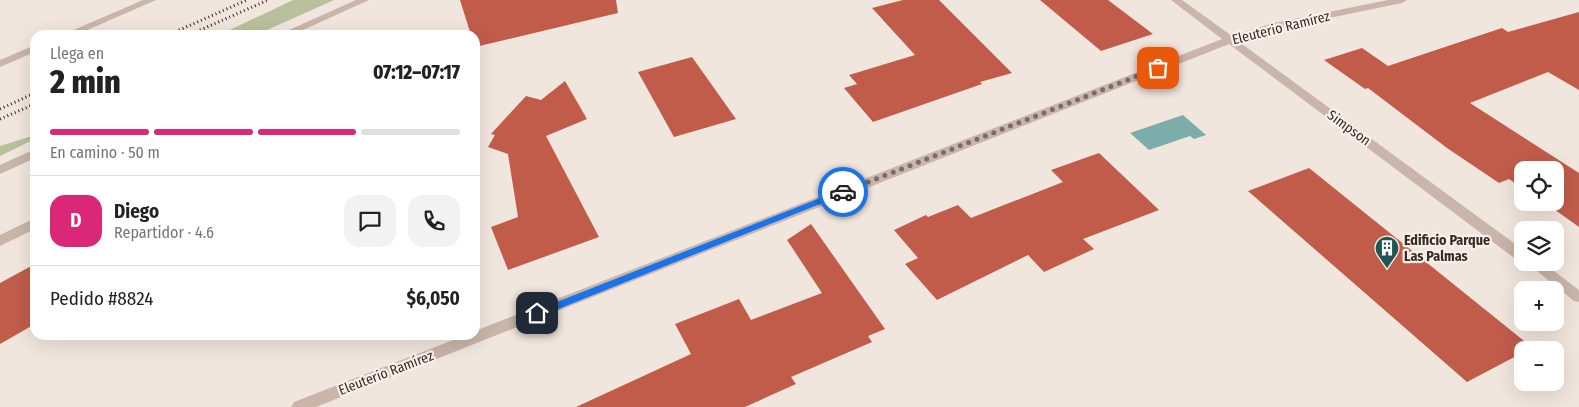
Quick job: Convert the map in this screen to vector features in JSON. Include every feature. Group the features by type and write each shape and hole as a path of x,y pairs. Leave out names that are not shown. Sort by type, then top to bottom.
{"street":[{"path":"79,30 151,0"},
{"path":"295,30 364,0"},
{"name":"Simpson","path":"1176,0 1514,250"},
{"name":"Eleuterio Ramírez","path":"480,336 1230,40 1274,26 1402,0"},
{"path":"0,64 30,50"},
{"path":"0,170 30,155"},
{"path":"0,242 30,226"},
{"path":"1544,271 1579,297"},
{"name":"Eleuterio Ramírez","path":"299,407 469,340"}],"green space":[{"path":"293,0 334,0 267,30 230,30"},
{"path":"30,137 30,141 0,156 0,146"}],"water":[{"path":"1183,115 1206,135 1194,139 1190,136 1149,150 1130,133"}],"building":[{"path":"460,0 616,0 618,13 480,46 480,30 469,30"},
{"path":"903,0 939,0 1012,73 980,82 982,84 873,122 844,88 857,84 849,75 915,55 872,8"},
{"path":"1040,0 1108,0 1153,34 1101,51"},
{"path":"1579,12 1579,90 1548,72 1470,103 1560,161 1514,161 1514,182 1509,179 1499,183 1447,148 1368,88 1365,89 1324,60 1362,48 1388,66 1502,28 1508,32"},
{"path":"692,57 736,119 674,137 638,72"},
{"path":"565,81 587,119 546,136 599,237 508,270 491,227 518,217 508,154 488,147 495,135 491,134 526,96 541,100"},
{"path":"1099,153 1159,210 1083,239 1094,249 1044,272 1028,255 937,300 905,264 918,258 894,230 926,215 928,217 958,205 971,218 1063,182 1051,170"},
{"path":"1564,163 1579,173 1579,227 1557,211 1564,211"},
{"name":"Edificio Parque Las Palmas","path":"1309,168 1524,341 1514,341 1514,357 1467,382 1248,191"},
{"path":"811,224 885,329 868,336 872,342 791,377 796,384 745,407 576,407 691,354 675,324 739,299 751,320 822,293 787,240"},
{"path":"30,267 30,327 0,344 0,283"}],"railway":[{"path":"179,30 247,0"},
{"path":"200,30 268,0"},
{"path":"0,109 30,95"},
{"path":"0,119 30,106"}],"way so far":[{"path":"843,192 1158,68"}],"place":[{"name":"Edificio Parque Las Palmas","path":"1387,269"}],"route":[{"path":"537,313 843,192"}]}
